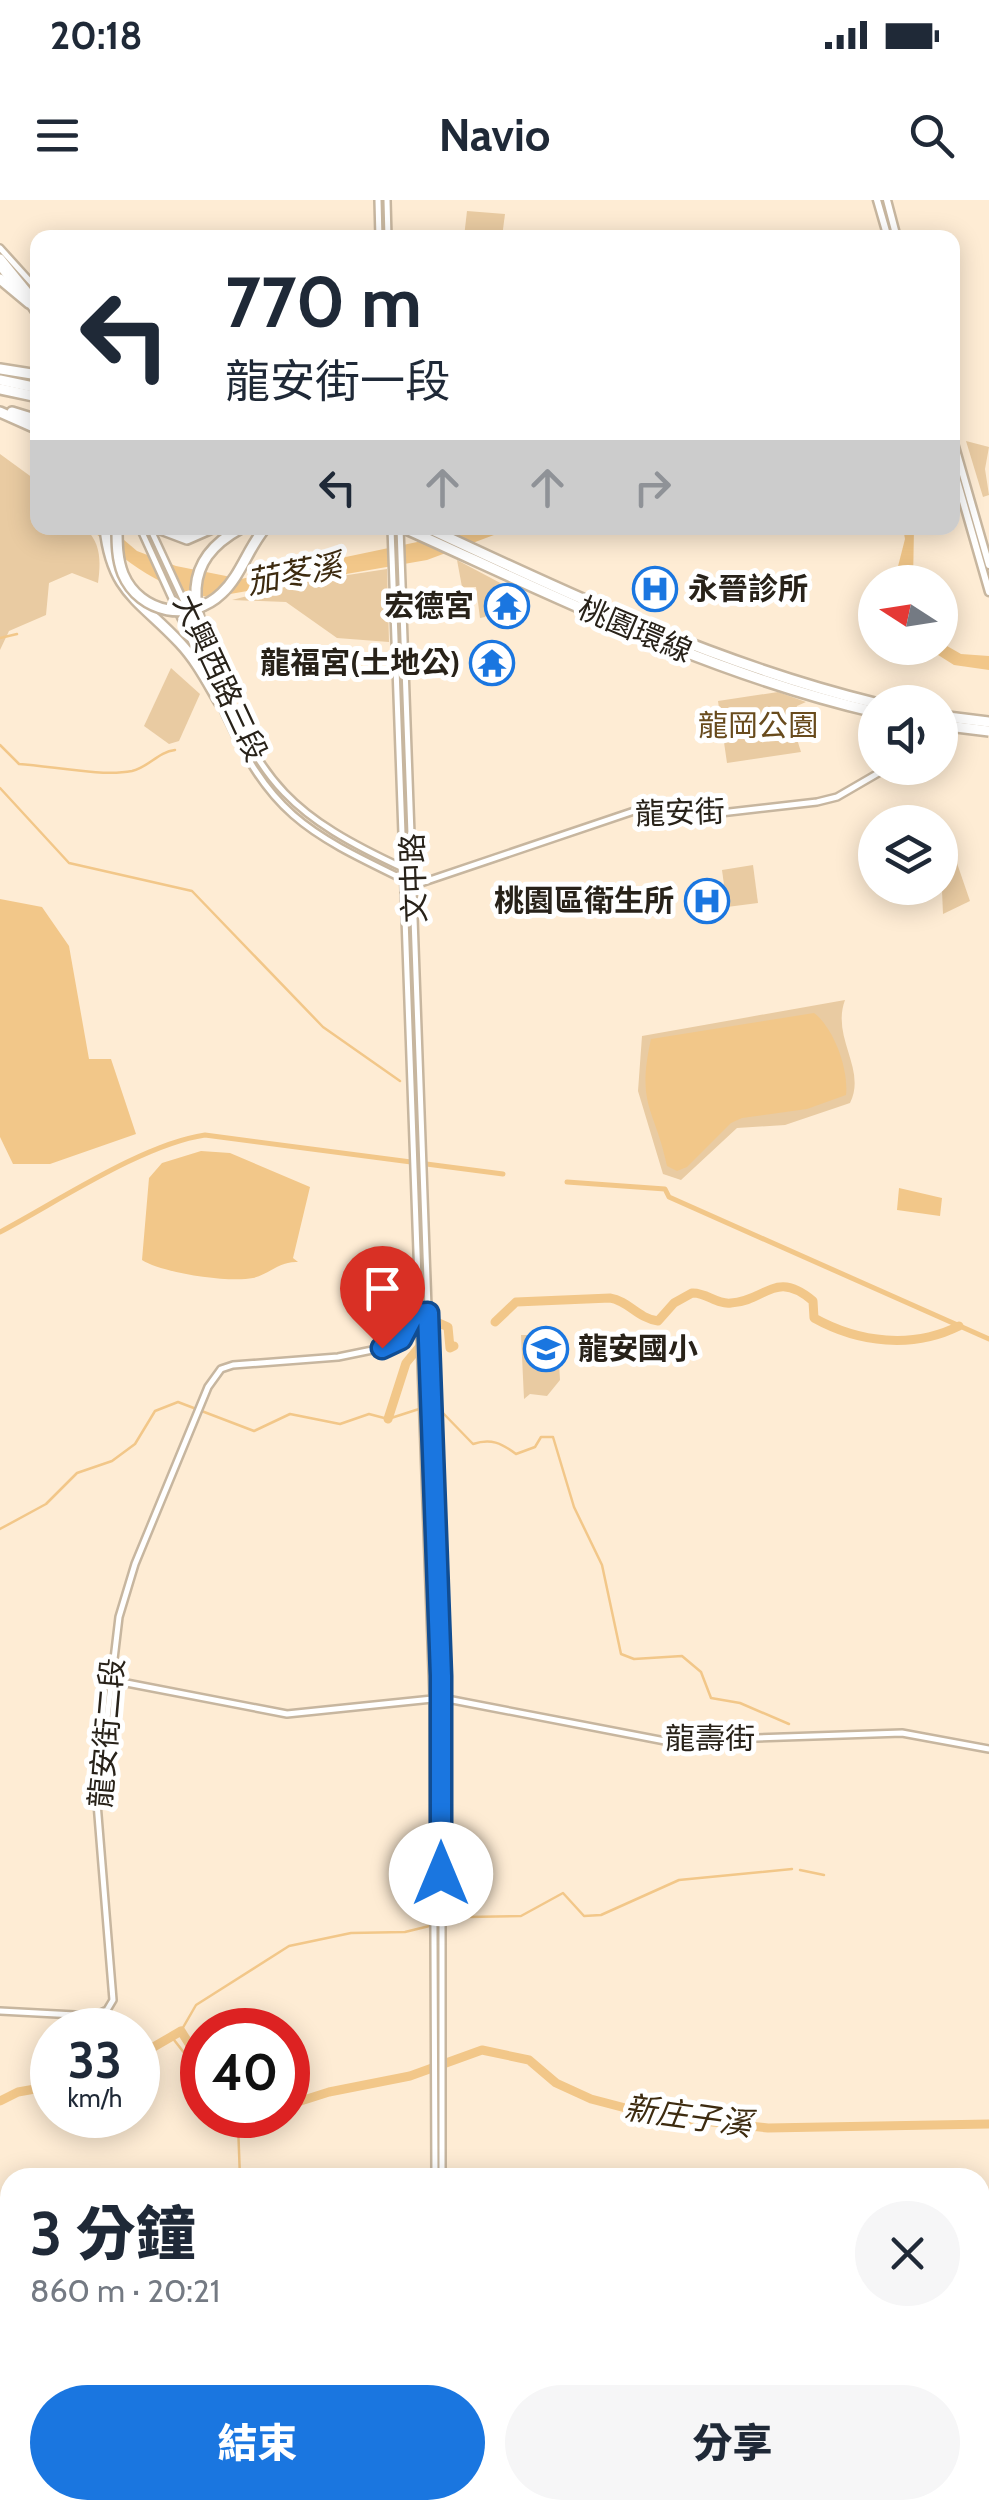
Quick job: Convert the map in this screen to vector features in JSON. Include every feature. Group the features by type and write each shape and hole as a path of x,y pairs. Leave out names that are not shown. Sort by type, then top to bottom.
{"highway":[{"path":"0,259 30,295"},
{"path":"0,279 30,298"},
{"path":"0,369 30,374"},
{"path":"0,380 30,386"},
{"path":"0,388 30,394"},
{"path":"0,410 30,418"},
{"path":"0,410 30,426"},
{"path":"107,535 117,579 133,600 190,654 220,704"},
{"path":"117,535 120,562 131,587 149,604 174,611 202,607 222,594 260,535"},
{"path":"167,535 187,539 196,535"},
{"path":"214,667 198,619 194,592 203,562 218,543 231,535"},
{"name":"桃園環線","path":"418,535 661,642 812,696 858,708"},
{"name":"桃園環線","path":"444,535 666,635 752,667 858,698"},
{"path":"958,718 989,722"},
{"path":"958,727 989,732"}],"main road":[{"path":"877,200 886,230"},
{"path":"887,200 895,230"},
{"path":"960,464 989,565"},
{"path":"960,491 989,592"}],"street":[{"path":"378,200 380,230"},
{"path":"386,200 388,230"},
{"path":"0,248 30,294"},
{"path":"0,268 30,296"},
{"name":"大興西路三段","path":"143,535 246,763 269,794 298,821 336,846 415,886"},
{"name":"大興西路三段","path":"156,535 248,747 274,784 322,827 404,868"},
{"name":"文中路","path":"391,535 404,868 416,1100 424,1174 425,1313"},
{"name":"文中路","path":"402,535 415,886 414,1156 425,1313"},
{"path":"393,556 402,555"},
{"path":"958,727 989,713"},
{"name":"龍安街","path":"415,886 643,808 703,814 817,802 858,785"},
{"path":"404,868 415,886"},
{"path":"425,1313 420,1325 421,1362 438,1698"},
{"path":"425,1313 437,1543 439,2168"},
{"name":"龍安街二段","path":"0,2010 94,2016 107,2010 113,2000 97,1803 110,1680 126,1590 200,1406 221,1369 382,1348 401,1339 425,1313"},
{"path":"428,1544 437,1543"},
{"name":"龍壽街","path":"110,1680 287,1714 438,1698 665,1741 902,1732 989,1749"}],"green space":[{"path":"467,211 505,214 503,230 465,230"},
{"path":"966,441 989,447 985,469 989,495 983,497"},
{"path":"0,454 30,476 30,535 91,535 99,553 99,567 98,583 72,573 49,583 46,615 9,631 0,650"},
{"path":"457,560 506,586 485,617 480,618 476,587 462,587"},
{"path":"387,569 389,642 337,638 286,602 232,600 302,582"},
{"path":"171,668 200,694 179,741 169,744 144,726"},
{"name":"龍岡公園","path":"778,692 806,702 797,706 792,723 801,752 727,763 718,701"},
{"path":"753,865 758,903 727,907 722,870"},
{"path":"958,866 970,901 943,914 943,905 958,905"},
{"path":"845,1000 842,1027 854,1078 850,1103 785,1125 737,1128 681,1180 663,1174 638,1091 642,1036"},
{"path":"521,1335 527,1335 528,1340 545,1335 558,1346 560,1380 547,1396 530,1394 524,1399"}],"water":[{"name":"茄苳溪","path":"98,535 118,535 137,551 176,566 241,579 451,535 494,535 427,560 213,597 163,583"},
{"path":"904,535 914,535 913,565 898,565"},
{"path":"958,652 989,656 989,670 954,665 958,665"},
{"path":"0,899 42,907 69,946 89,1059 111,1059 136,1134 50,1164 13,1164 0,1137"},
{"path":"814,1013 839,1050 846,1095 807,1109 742,1118 731,1123 687,1167 677,1171 667,1166 646,1093 651,1039"},
{"path":"201,1151 230,1153 310,1187 293,1258 298,1262 253,1278 228,1279 180,1273 142,1260 149,1178 162,1163"},
{"path":"899,1188 942,1198 940,1216 897,1210"}],"waterway":[{"path":"0,638 17,634"},
{"path":"0,745 19,764 106,773 132,771 175,750"},
{"path":"0,788 69,863 192,891 323,1027 400,1081"},
{"path":"0,1232 128,1162 205,1135 503,1174"},
{"path":"567,1182 665,1189 669,1197 989,1339"},
{"path":"495,1322 516,1302 610,1298 658,1321 674,1303 692,1293 731,1303 780,1287 800,1292 813,1301 814,1318 868,1338 923,1338 959,1326"},
{"path":"388,1419 406,1363 439,1323 448,1327 450,1348 454,1346"},
{"path":"0,1529 46,1504 77,1473 112,1461 135,1444 155,1411 178,1402 254,1431 290,1414 340,1424 369,1414 388,1419 419,1409"},
{"path":"432,1410 442,1412 473,1444 496,1443 516,1454 535,1447 541,1437 553,1437 574,1507 602,1565 621,1654 634,1659 682,1656 701,1672 711,1698 740,1703 789,1724"},
{"path":"194,2008 289,1946 351,1933 405,1932 466,1917 521,1916 563,1893 584,1916 601,1915 679,1880 792,1869"},
{"path":"800,1870 824,1875"},
{"name":"新庄子溪","path":"160,2043 180,2032"},
{"path":"171,2036 180,2048"},
{"name":"新庄子溪","path":"310,2098 410,2076 482,2050 529,2060 556,2083 591,2099 656,2116 768,2128 989,2124"},
{"name":"新庄子溪","path":"0,2101 30,2090"},
{"path":"239,2138 240,2168"}],"place":[{"name":"永晉診所","path":"655,589"},
{"name":"宏德宮","path":"507,606"},
{"name":"龍福宮(土地公)","path":"492,663"},
{"name":"桃園區衛生所","path":"707,901"},
{"name":"龍安國小","path":"546,1349"}],"route":[{"path":"382,1348 401,1339 414,1314 428,1313 441,1676 441,1874"}]}
